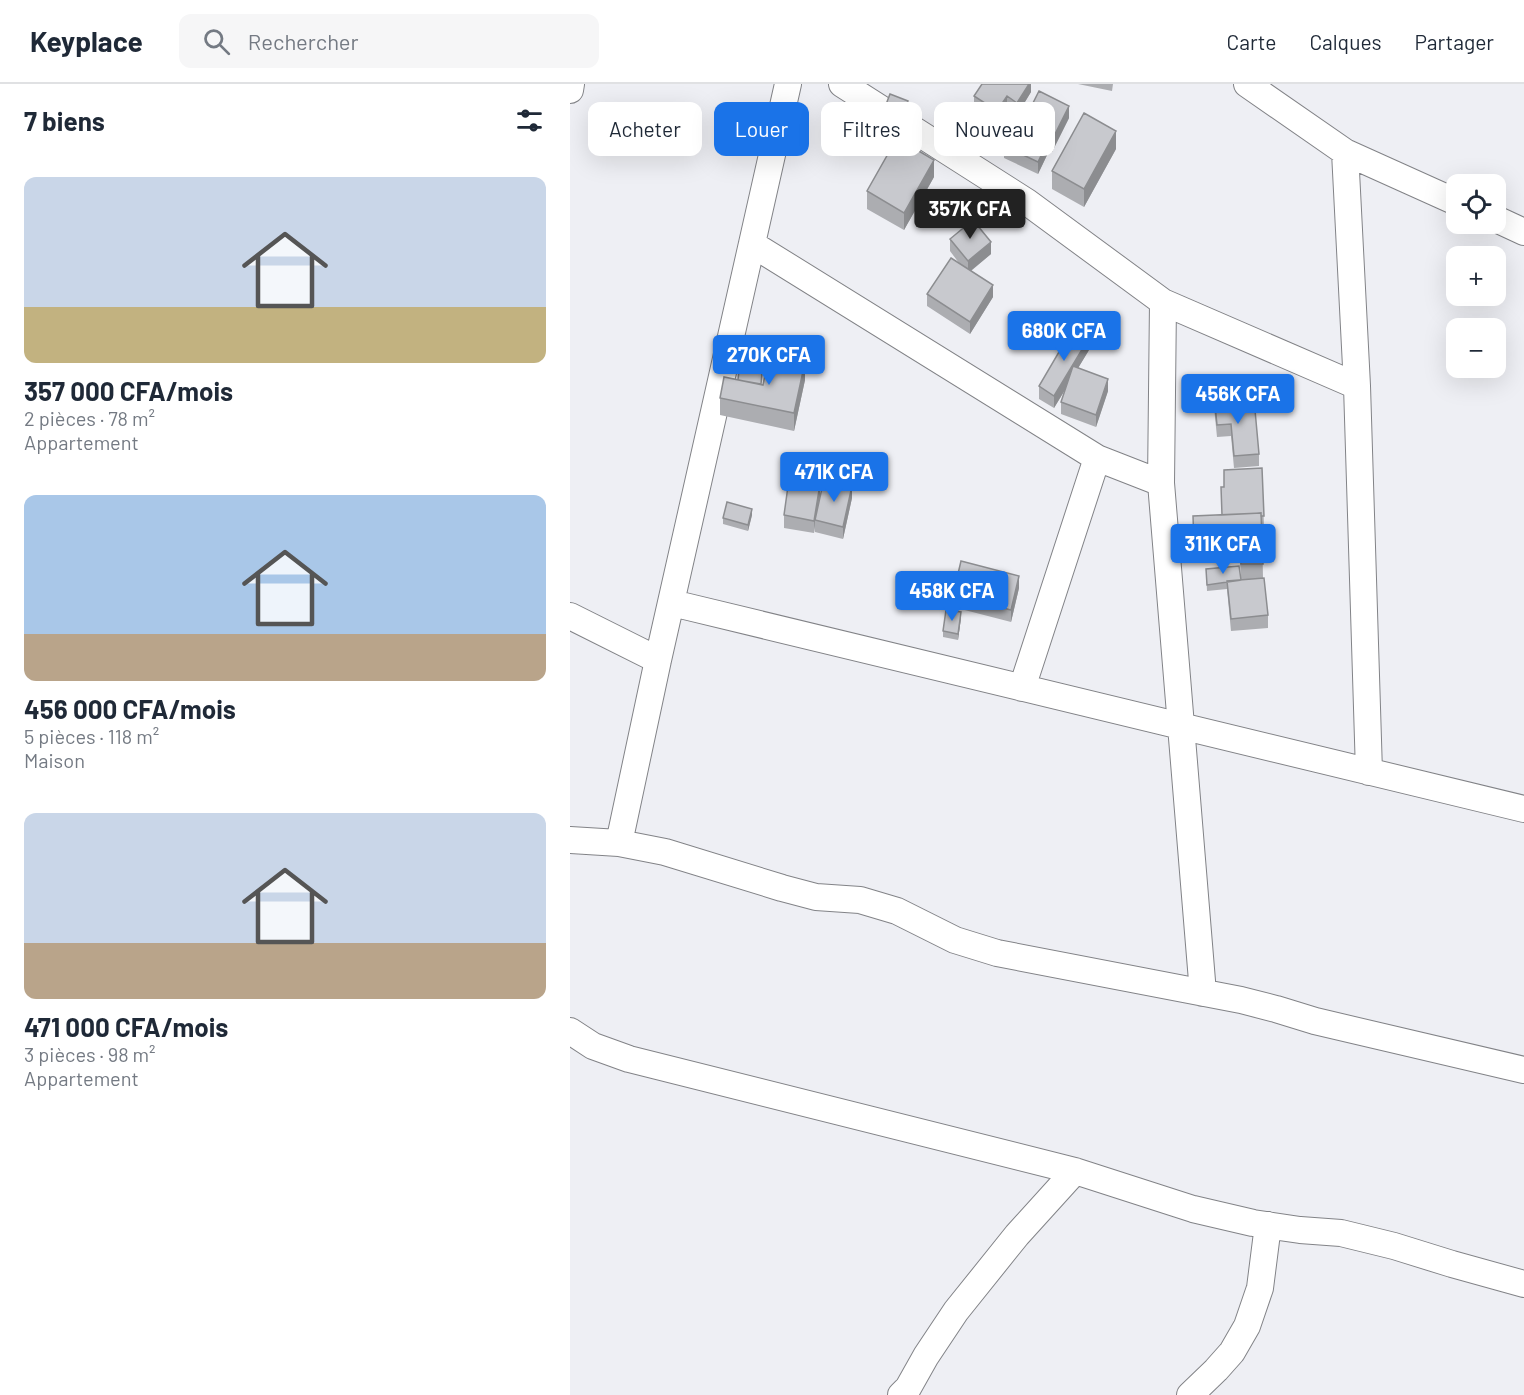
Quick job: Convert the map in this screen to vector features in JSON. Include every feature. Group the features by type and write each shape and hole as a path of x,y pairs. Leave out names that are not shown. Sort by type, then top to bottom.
{"street":[{"path":"570,90 571,84"},
{"path":"619,843 788,84"},
{"path":"842,84 1027,202 1163,302 1357,387"},
{"path":"1247,84 1345,152 1446,197"},
{"path":"1345,152 1357,387 1369,772"},
{"path":"1506,224 1524,232"},
{"path":"752,244 1097,458 1161,483"},
{"path":"1163,302 1161,483 1203,993"},
{"path":"1022,688 1097,458"},
{"path":"672,603 1524,809"},
{"path":"570,616 658,660"},
{"path":"570,840 619,843 665,852 816,897 860,900 897,910 955,940 997,954 1240,1000 1315,1021 1524,1070"},
{"path":"570,1031 593,1046 629,1059 1075,1171 1193,1209 1268,1225 1341,1233 1524,1284"},
{"path":"901,1395 908,1388 956,1311 1017,1235 1075,1171"},
{"path":"1190,1395 1232,1352 1246,1326 1260,1288 1268,1225"}],"building":[{"path":"982,84 1029,84 1018,102 1007,96 1003,102 983,102 974,96"},
{"path":"1039,91 1069,106 1055,134 1055,102 1034,102"},
{"path":"890,94 908,101 908,102 887,102"},
{"path":"1084,113 1116,131 1084,189 1052,171"},
{"path":"922,153 934,160 904,213 867,191 887,156 922,156"},
{"path":"1025,156 1041,156 1038,162"},
{"path":"973,220 991,242 968,261 950,239"},
{"path":"951,258 993,285 970,322 927,294"},
{"path":"1073,328 1089,338 1054,396 1039,386"},
{"path":"769,355 805,362 794,413 720,398 724,377 763,385"},
{"path":"1073,366 1108,379 1096,415 1061,402"},
{"path":"739,370 762,373 761,384 738,380"},
{"path":"1271,378 1274,404 1258,405 1256,379"},
{"path":"1235,393 1237,411 1255,410 1259,454 1234,456 1231,424 1217,425 1214,395"},
{"path":"1262,468 1264,516 1261,516 1261,513 1222,515 1221,487 1224,487 1224,470"},
{"path":"789,479 820,484 814,521 784,515"},
{"path":"824,479 852,486 843,527 815,520"},
{"path":"727,502 752,509 748,525 723,518"},
{"path":"1261,513 1263,564 1241,564 1240,543 1194,545 1193,516"},
{"path":"961,561 1019,576 1011,610 953,595"},
{"path":"1239,566 1241,580 1207,585 1206,569"},
{"path":"1264,578 1268,615 1231,619 1227,581"},
{"path":"946,610 961,612 958,634 943,631"}]}
